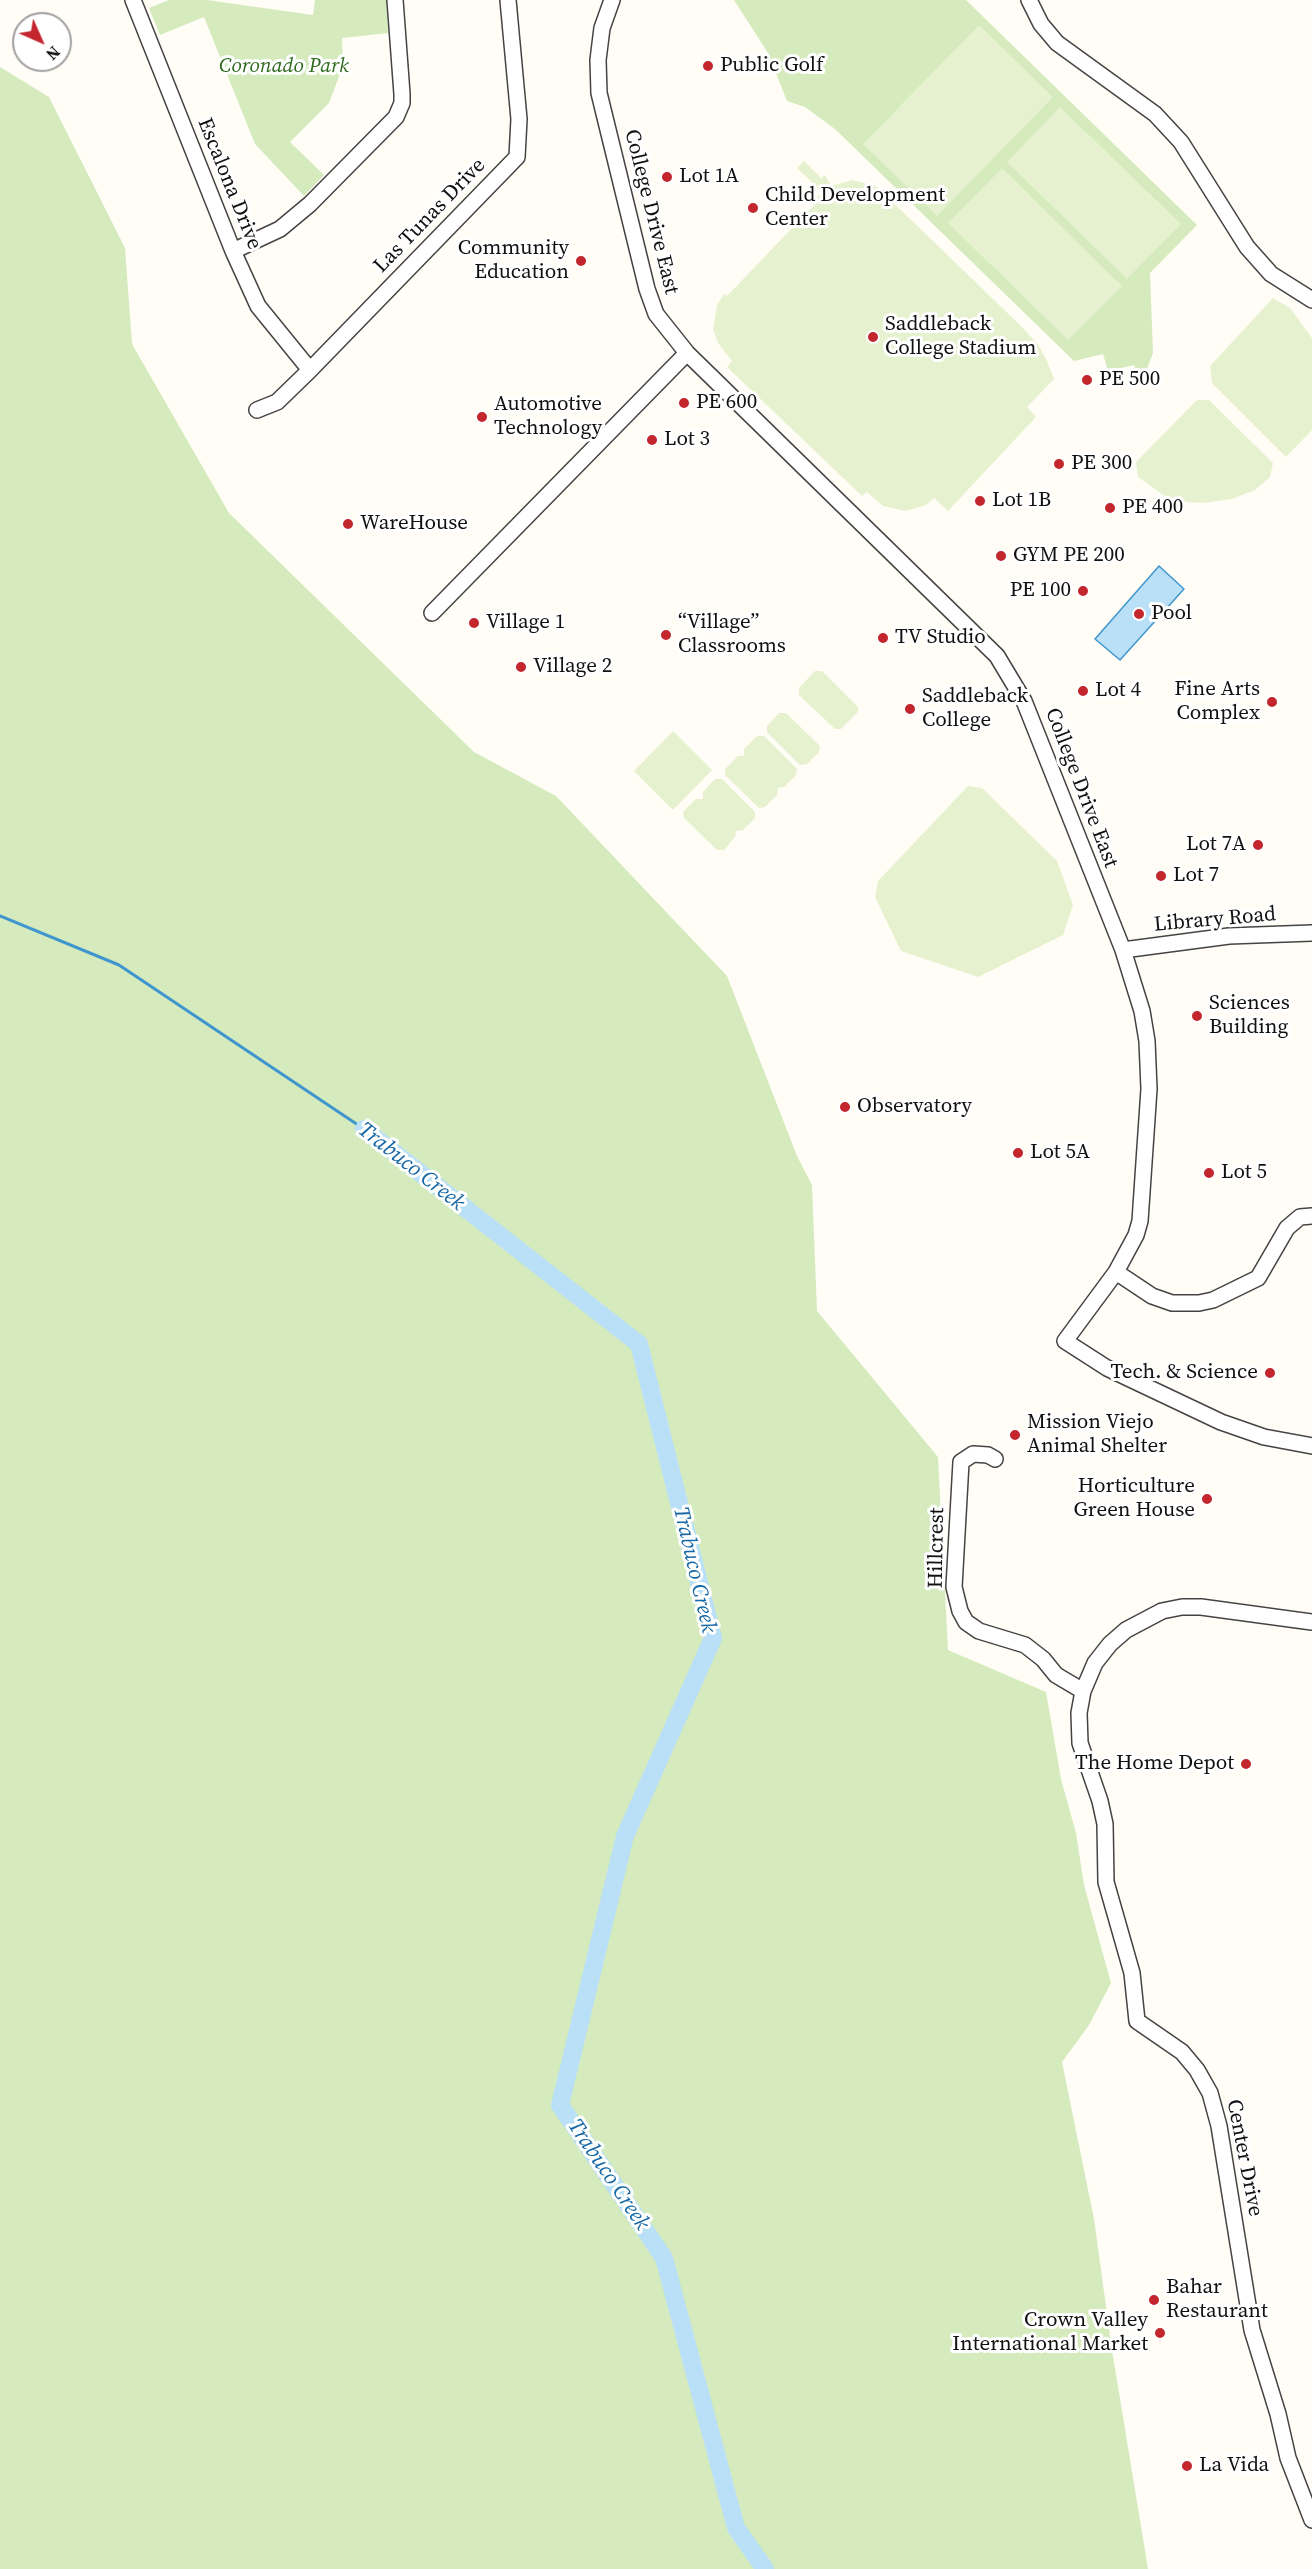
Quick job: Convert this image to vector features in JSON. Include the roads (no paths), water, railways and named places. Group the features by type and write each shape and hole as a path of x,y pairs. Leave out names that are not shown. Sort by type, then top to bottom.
{"street":[{"name":"Escalona Drive","path":"133,0 233,251 258,306 310,370"},
{"path":"233,251 280,229 310,204 396,117 402,94 395,0"},
{"name":"Las Tunas Drive","path":"257,410 277,402 310,370 517,157 519,119 508,0"},
{"name":"College Drive East","path":"612,0 602,28 598,60 599,93 650,297 661,321 687,353 997,656 1024,701 1123,950 1142,1011 1147,1041 1149,1089 1140,1221 1136,1235 1116,1272 1065,1341 1107,1368 1221,1422 1264,1437 1312,1446"},
{"path":"1029,0 1041,24 1057,43 1155,114 1181,142 1247,247 1271,274 1312,300"},
{"path":"432,613 687,353"},
{"name":"Library Road","path":"1123,950 1229,936 1312,933"},
{"path":"1116,1272 1152,1296 1172,1303 1199,1303 1213,1300 1258,1278 1287,1228 1300,1217 1312,1216"},
{"name":"Hillcrest","path":"995,1459 988,1455 973,1455 961,1462 954,1587 960,1611 966,1622 979,1631 1025,1645 1056,1675 1083,1691"},
{"path":"1083,1691 1095,1662 1110,1644 1126,1630 1162,1611 1182,1607 1201,1607 1312,1622"},
{"name":"Center Drive","path":"1083,1691 1079,1713 1080,1743 1100,1801 1105,1824 1106,1882 1132,1972 1137,2021 1182,2052 1197,2070 1210,2093 1220,2126 1252,2330 1278,2414 1288,2458 1312,2520"}],"water":[{"name":"Pool","path":"1159,566 1184,589 1120,660 1095,639"}],"waterway":[{"name":"Trabuco Creek","path":"0,916 119,965 364,1129"},
{"name":"Trabuco Creek","path":"364,1129 639,1344 713,1638 625,1836 560,2105 664,2258 736,2528 765,2569"}],"place":[{"name":"Public Golf","path":"708,66"},
{"name":"Lot 1A","path":"667,177"},
{"name":"Child Development Center","path":"753,208"},
{"name":"Community Education","path":"581,261"},
{"name":"Saddleback College Stadium","path":"873,337"},
{"name":"PE 500","path":"1087,380"},
{"name":"PE 600","path":"684,403"},
{"name":"Automotive Technology","path":"482,417"},
{"name":"Lot 3","path":"652,440"},
{"name":"PE 300","path":"1059,464"},
{"name":"Lot 1B","path":"980,501"},
{"name":"PE 400","path":"1110,508"},
{"name":"WareHouse","path":"348,524"},
{"name":"GYM PE 200","path":"1001,556"},
{"name":"PE 100","path":"1083,591"},
{"name":"Pool","path":"1139,614"},
{"name":"Village 1","path":"474,623"},
{"name":"“Village” Classrooms","path":"666,635"},
{"name":"TV Studio","path":"883,638"},
{"name":"Village 2","path":"521,667"},
{"name":"Lot 4","path":"1083,691"},
{"name":"Fine Arts Complex","path":"1272,702"},
{"name":"Saddleback College","path":"910,709"},
{"name":"Lot 7A","path":"1258,845"},
{"name":"Lot 7","path":"1161,876"},
{"name":"Sciences Building","path":"1197,1016"},
{"name":"Observatory","path":"845,1107"},
{"name":"Lot 5A","path":"1018,1153"},
{"name":"Lot 5","path":"1209,1173"},
{"name":"Tech. & Science","path":"1270,1373"},
{"name":"Mission Viejo Animal Shelter","path":"1015,1435"},
{"name":"Horticulture Green House","path":"1207,1499"},
{"name":"The Home Depot","path":"1246,1764"},
{"name":"Bahar Restaurant","path":"1154,2300"},
{"name":"Crown Valley International Market","path":"1160,2333"},
{"name":"La Vida","path":"1187,2466"}],"park label":[{"name":"Coronado Park","path":"284,67"}]}
